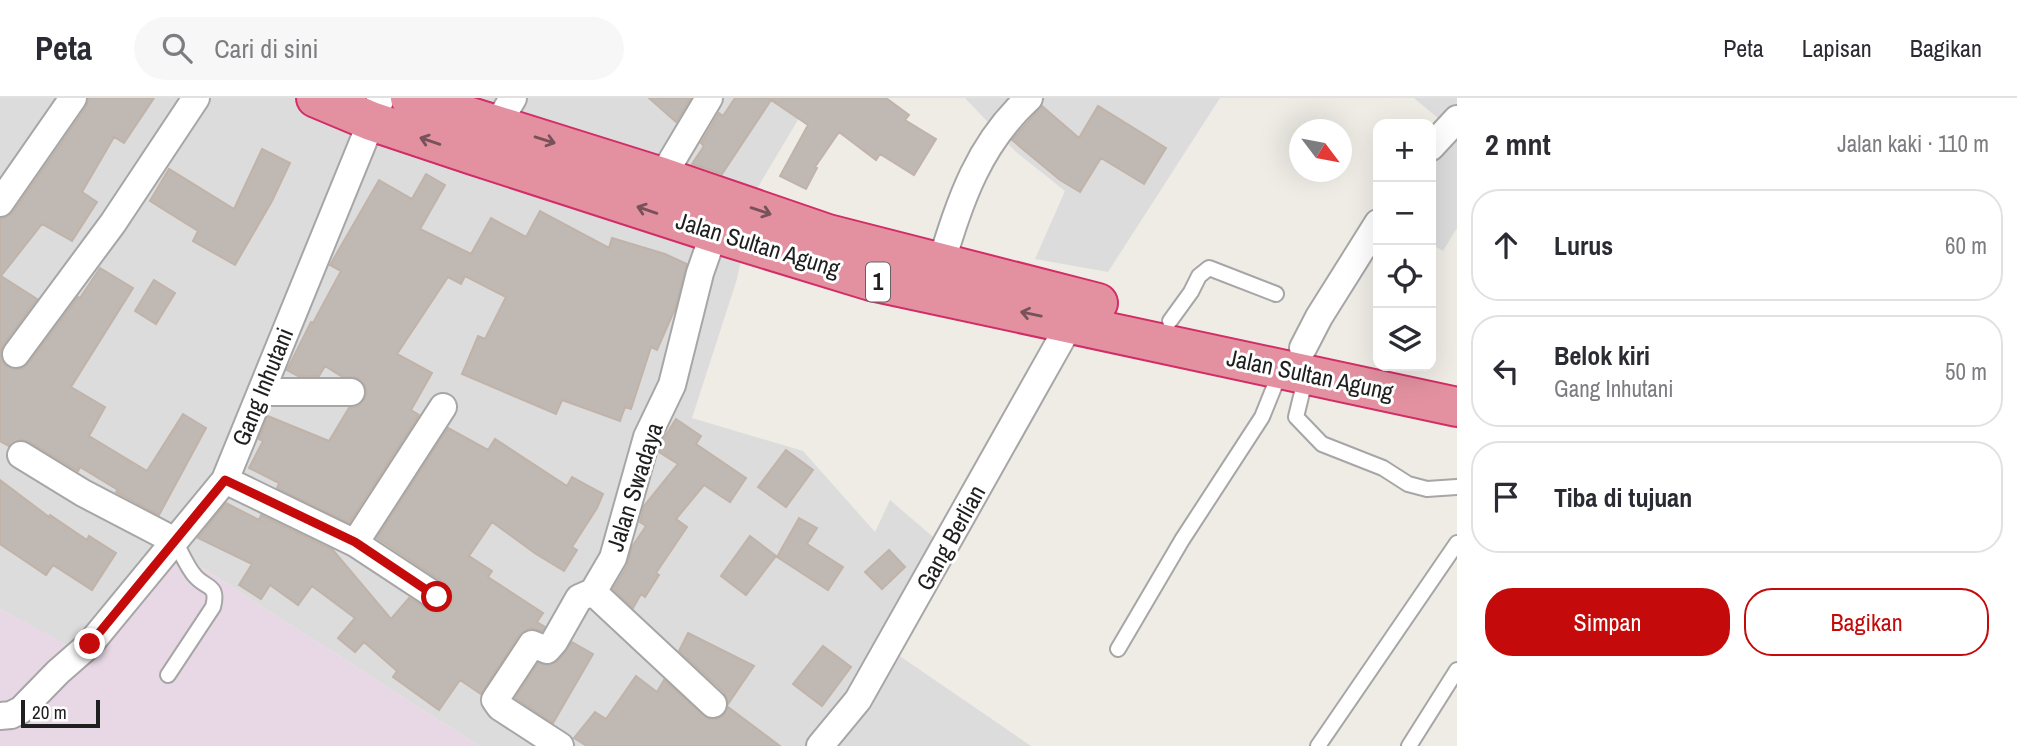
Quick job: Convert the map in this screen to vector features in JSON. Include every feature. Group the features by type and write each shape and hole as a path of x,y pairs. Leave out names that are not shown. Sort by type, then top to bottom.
{"highway":[{"name":"Jalan Sultan Agung","path":"316,98 376,109 714,233 871,281 1071,323 1297,364 1373,365"},
{"name":"Jalan Sultan Agung","path":"410,98 505,112 662,177 828,234 1170,321 1297,364 1457,407"},
{"name":"Jalan Sultan Agung","path":"1407,371 1457,382"}],"street":[{"path":"0,203 73,98"},
{"path":"16,354 114,223 196,98"},
{"path":"662,177 709,98"},
{"path":"941,263 962,197 978,162 1007,122 1029,98"},
{"name":"Gang Inhutani","path":"0,716 21,710 90,644 225,480 376,109"},
{"path":"1436,142 1457,119"},
{"path":"1297,364 1319,317 1373,231"},
{"name":"Jalan Swadaya","path":"560,746 495,702 532,644 547,650 579,598 593,592 613,558 647,438 672,385 714,233"},
{"name":"Gang Berlian","path":"820,746 858,700 1071,323"},
{"path":"261,392 351,392"},
{"path":"355,542 443,407"},
{"path":"21,455 83,493 175,541"},
{"path":"225,480 355,542 437,597"},
{"path":"593,592 713,704"}],"lane":[{"path":"1170,321 1199,276 1209,268 1276,294"},
{"path":"1297,364 1296,416 1322,444 1383,468 1408,484 1427,489 1457,487"},
{"path":"1118,649 1182,540 1297,364"},
{"path":"168,675 213,607 215,599 210,586 195,577 175,541"},
{"path":"1318,746 1457,543"},
{"path":"1409,746 1457,670"}],"shaded area":[{"path":"0,98 811,98 755,192 737,279 692,418 803,451 875,532 890,500 946,548 888,648 1031,746 479,746 179,553 94,660 0,609"},
{"path":"965,98 1220,98 1108,272 1035,259 1065,191 1016,152"},
{"path":"1414,98 1457,98 1457,228 1443,251 1436,247 1436,124 1439,119"},
{"path":"179,553 479,746 0,746 0,609 94,659"}],"building":[{"path":"89,98 154,98 124,143 114,137 82,192 97,202 72,241 42,224 1,276 37,299 3,345 1,360 14,369 22,369 28,364 100,268 133,288 71,387 105,407 89,436 147,471 183,414 206,428 159,515 116,492 118,490 80,467 78,471 29,442 21,439 9,446 0,441 0,219 13,212 86,107"},
{"path":"649,98 691,98 676,122"},
{"path":"735,98 886,98 909,115 905,120 936,139 914,175 880,154 876,160 839,132 815,167 817,168 806,189 780,176 808,125 771,100 722,174 692,164 704,146 701,143 719,113 723,116"},
{"path":"1042,106 1079,138 1098,106 1166,148 1144,184 1101,158 1080,192 1060,180 1012,140"},
{"path":"262,149 290,163 272,201 235,265 193,241 198,231 150,201 169,169 234,209"},
{"path":"426,174 445,185 420,229 471,254 491,218 526,237 540,211 609,248 612,238 665,254 687,264 675,309 657,350 651,347 631,409 625,407 620,421 562,400 556,414 462,374 478,336 485,339 506,297 465,276 461,284 448,277 397,354 432,373 411,410 419,415 349,523 277,488 279,483 249,468 263,441 259,439 268,416 329,441 349,408 358,406 364,400 367,393 365,385 358,378 341,376 325,366 319,376 298,376 287,370 341,271 330,265 379,180 412,199"},
{"path":"154,280 175,293 156,324 135,311"},
{"path":"676,419 701,436 696,444 746,478 730,502 704,485 676,519 687,527 656,573 659,575 645,597 641,594 633,608 613,589 627,566 632,547 646,526 640,522 644,506 678,464 659,452"},
{"path":"448,428 488,450 495,439 567,486 572,477 603,494 572,547 577,550 564,571 492,522 469,556 492,571 488,577 543,613 537,622 545,627 542,631 530,628 519,635 481,694 460,680 439,710 393,677 397,671 364,642 355,652 338,638 355,618 312,586 298,605 270,585 261,599 239,585 252,564 198,538 226,503 259,520 261,515 333,550 391,619 409,598 429,610 437,613 443,611 450,606 453,599 446,584 377,538"},
{"path":"786,450 813,470 786,507 758,487"},
{"path":"0,480 49,517 50,515 87,540 89,536 116,553 92,590 53,565 46,575 0,544"},
{"path":"799,518 817,528 807,544 843,567 828,590 777,557"},
{"path":"750,536 776,556 746,595 721,576"},
{"path":"889,550 905,567 882,589 865,572"},
{"path":"688,633 754,666 728,704 724,692 679,651"},
{"path":"572,642 593,654 553,723 515,698 538,663 550,665 558,661"},
{"path":"823,646 851,667 822,706 793,684"},
{"path":"636,676 657,692 664,680 709,719 724,715 728,707 780,746 587,746 574,738 595,712 606,719"}],"route":[{"path":"90,644 225,480 355,542 437,597"}]}
